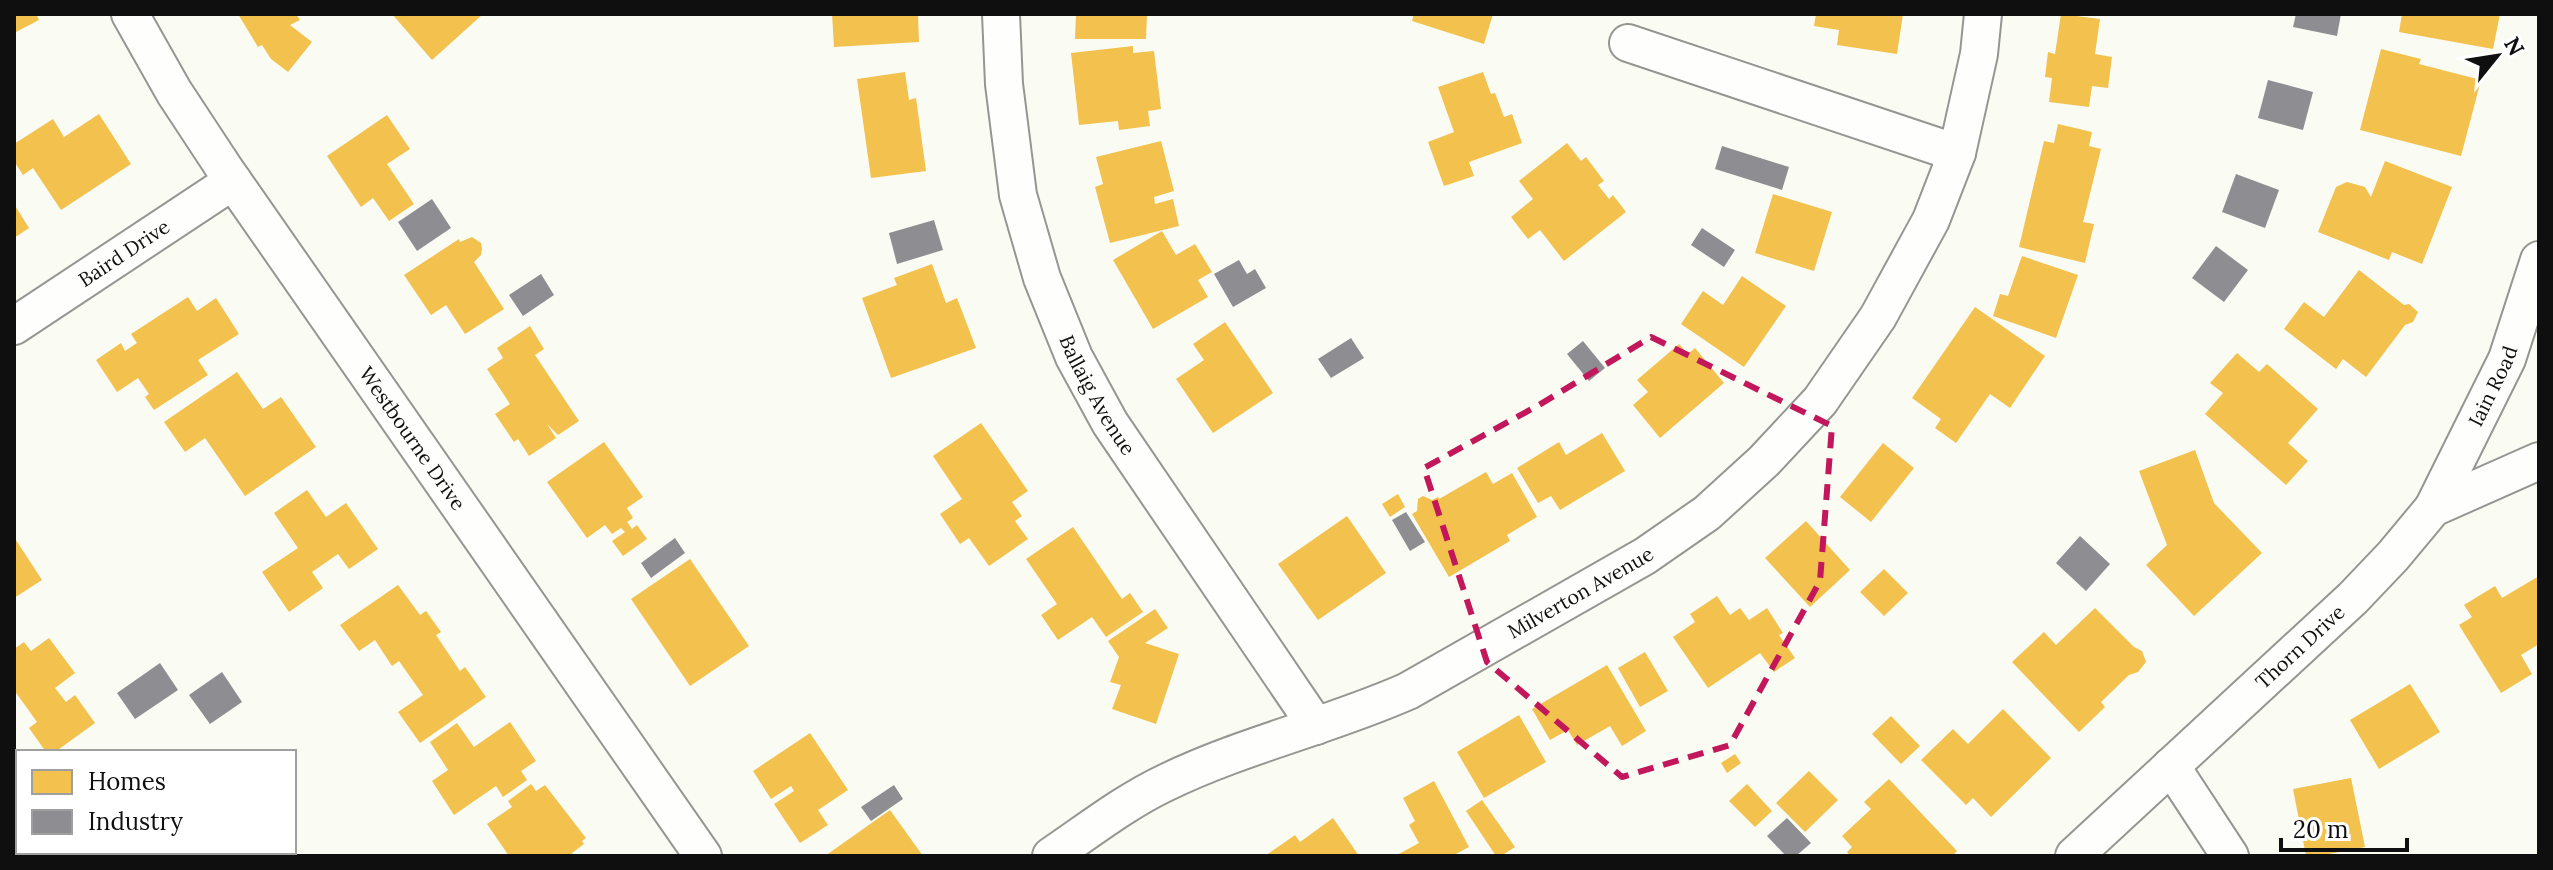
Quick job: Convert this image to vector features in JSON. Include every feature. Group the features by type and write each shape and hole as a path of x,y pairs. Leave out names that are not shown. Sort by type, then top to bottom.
{"street":[{"name":"Westbourne Drive","path":"130,14 174,92 233,181 703,856"},
{"name":"Ballaig Avenue","path":"1001,14 1004,84 1018,195 1042,278 1074,357 1110,423 1316,726"},
{"name":"Milverton Avenue","path":"1051,856 1164,783 1371,708 1408,691 1645,556 1707,513 1764,461 1820,401 1878,317 1931,220 1957,153 1979,54 1983,14"},
{"path":"1628,43 1957,153"},
{"name":"Baird Drive","path":"14,326 233,181"},
{"name":"Iain Road","path":"2433,508 2507,359 2539,260"},
{"name":"Thorn Drive","path":"2074,856 2353,598 2433,508 2539,461"},
{"path":"2171,766 2230,856"}],"highlighted area":[{"path":"1651,337 1832,426 1820,581 1730,745 1622,777 1487,662 1424,468 1539,405"}],"building: Homes":[{"path":"14,14 36,14 39,20 14,33"},
{"path":"238,14 296,14 300,20 290,25 312,42 288,72 271,59 262,45 258,47"},
{"path":"392,14 483,14 432,60"},
{"path":"832,14 918,14 919,42 834,47"},
{"path":"1076,14 1147,14 1146,39 1075,39"},
{"path":"1414,14 1493,14 1484,44 1412,21"},
{"path":"1816,14 1903,14 1897,54 1837,45 1839,30 1814,26"},
{"path":"2061,14 2100,19 2095,54 2112,57 2108,88 2092,86 2089,107 2049,102 2052,78 2045,77 2048,52 2055,54"},
{"path":"2402,14 2500,14 2493,49 2399,32"},
{"path":"1133,46 1133,53 1154,51 1161,109 1148,111 1150,126 1119,130 1118,121 1079,125 1071,53"},
{"path":"2381,49 2421,59 2419,64 2481,80 2461,156 2360,130"},
{"path":"905,72 909,100 916,98 926,171 871,178 857,79"},
{"path":"1483,72 1504,117 1512,114 1522,143 1469,162 1474,176 1444,186 1428,142 1454,132 1438,87"},
{"path":"99,114 131,164 61,210 33,168 23,175 14,161 14,144 53,119 64,137"},
{"path":"387,115 410,149 387,164 414,204 389,221 373,198 361,207 327,156"},
{"path":"2058,124 2092,132 2089,146 2101,149 2083,222 2094,224 2085,263 2019,247 2044,141 2054,143"},
{"path":"1161,141 1174,191 1154,197 1155,204 1173,199 1179,226 1110,243 1095,187 1103,184 1096,157"},
{"path":"1567,143 1581,161 1586,157 1604,181 1598,185 1609,199 1613,195 1626,212 1564,261 1540,230 1528,239 1511,217 1533,199 1519,181"},
{"path":"2385,161 2452,187 2422,264 2392,252 2389,260 2318,232 2336,187 2347,182 2365,187 2371,197"},
{"path":"1773,194 1832,212 1814,271 1755,253"},
{"path":"14,204 29,228 14,238"},
{"path":"1162,231 1176,255 1195,244 1212,272 1198,280 1208,297 1153,329 1113,260"},
{"path":"472,237 481,243 482,249 474,262 504,309 465,334 446,305 431,315 404,275 459,239 460,242"},
{"path":"2022,256 2078,275 2056,338 1993,316 2000,294 2008,296"},
{"path":"932,264 946,303 957,298 976,348 891,378 862,298 897,285 894,278"},
{"path":"2359,270 2404,305 2409,304 2418,312 2366,377 2343,359 2336,369 2284,329 2304,302 2324,317"},
{"path":"1742,276 1786,306 1744,367 1681,324 1703,291 1723,305"},
{"path":"188,297 197,311 216,298 239,334 198,360 208,375 154,410 145,397 149,394 138,378 117,392 96,360 121,343 125,351 137,343 131,334"},
{"path":"1975,307 2045,356 2010,408 1990,394 1956,443 1935,428 1941,419 1912,398"},
{"path":"1225,322 1273,393 1213,433 1176,379 1204,360 1193,344"},
{"path":"530,326 544,349 535,355 579,421 558,435 547,424 556,438 529,456 518,439 514,442 495,414 510,404 487,369 503,358 497,348"},
{"path":"1679,344 1688,354 1695,348 1724,383 1660,438 1633,405 1648,392 1637,380"},
{"path":"2237,353 2259,372 2267,364 2318,409 2288,443 2308,461 2286,485 2205,414 2223,393 2210,383"},
{"path":"237,372 263,409 281,397 316,447 245,496 205,438 185,452 164,422"},
{"path":"981,423 1028,491 1012,502 1022,516 1015,521 1028,539 989,566 969,538 960,544 940,514 962,499 933,456"},
{"path":"1602,433 1625,471 1560,510 1551,496 1538,503 1517,468 1559,442 1566,455"},
{"path":"604,442 643,497 627,508 633,518 627,522 632,529 637,525 647,539 623,556 612,541 625,532 621,528 612,534 605,525 587,538 547,482"},
{"path":"1883,443 1914,468 1871,522 1840,497"},
{"path":"2195,450 2214,503 2262,553 2194,616 2146,565 2167,545 2139,471"},
{"path":"1486,472 1493,484 1512,473 1537,517 1507,535 1510,541 1449,577 1412,514 1417,511 1418,499 1423,496 1439,499"},
{"path":"307,490 326,517 346,503 378,549 349,569 338,554 312,572 323,588 289,612 262,572 298,548 274,513"},
{"path":"1398,494 1405,507 1390,517 1382,504"},
{"path":"1347,516 1386,573 1318,620 1278,564"},
{"path":"1806,521 1850,570 1810,607 1765,558"},
{"path":"1073,527 1122,599 1130,593 1143,612 1106,637 1092,617 1058,640 1041,615 1057,604 1026,559"},
{"path":"14,537 42,580 14,598"},
{"path":"690,559 749,646 690,686 631,599"},
{"path":"1884,569 1908,593 1884,616 1860,592"},
{"path":"2539,576 2539,644 2521,655 2532,674 2501,693 2459,625 2472,617 2464,605 2495,586 2502,598"},
{"path":"398,585 420,615 426,611 441,632 436,635 460,671 465,667 486,697 420,743 398,712 423,695 399,661 392,666 375,640 359,651 340,625"},
{"path":"1717,596 1730,615 1740,608 1749,620 1767,608 1783,633 1779,635 1795,658 1774,672 1760,653 1708,688 1673,637 1695,622 1690,614"},
{"path":"2095,608 2134,647 2142,651 2146,662 2101,702 2105,707 2079,732 2012,662 2044,632 2056,645"},
{"path":"1155,609 1168,628 1145,643 1179,654 1156,724 1112,709 1121,685 1110,682 1119,657 1108,641"},
{"path":"49,638 75,673 55,688 66,702 75,695 95,723 58,750 45,750 29,728 37,722 14,690 14,649 24,642 31,651"},
{"path":"1645,652 1668,691 1640,707 1618,668"},
{"path":"1607,665 1646,731 1622,746 1610,726 1577,745 1568,730 1550,740 1532,709"},
{"path":"2410,684 2440,732 2379,769 2350,720"},
{"path":"2003,709 2051,758 1991,817 1973,798 1966,805 1921,760 1953,729 1968,744"},
{"path":"1519,715 1546,762 1484,798 1457,752"},
{"path":"1891,716 1920,746 1901,764 1872,734"},
{"path":"510,722 536,761 521,771 527,780 503,797 496,786 454,815 432,781 448,770 430,742 457,723 474,747"},
{"path":"810,733 848,790 818,810 828,825 800,843 774,804 794,791 791,786 771,799 753,771"},
{"path":"1735,754 1741,763 1727,773 1721,763"},
{"path":"1809,771 1838,800 1805,832 1776,803"},
{"path":"2351,778 2365,847 2306,856 2293,789"},
{"path":"1889,779 1957,851 1952,856 1850,856 1847,852 1852,847 1842,836 1871,809 1864,802"},
{"path":"1434,781 1469,847 1452,856 1395,856 1419,843 1409,825 1415,821 1403,798"},
{"path":"531,784 536,791 545,785 586,838 582,841 584,844 572,853 574,856 509,856 487,824 512,807 508,801"},
{"path":"1747,784 1772,811 1755,827 1729,801"},
{"path":"1482,800 1515,847 1501,856 1496,856 1466,811"},
{"path":"890,810 923,856 825,856"},
{"path":"1333,818 1359,856 1265,856 1295,835 1300,842"},
{"path":"191,854 263,854 260,856 188,856"}],"building: Industry":[{"path":"2296,14 2341,14 2337,36 2293,27"},
{"path":"2268,80 2313,92 2303,130 2258,118"},
{"path":"1722,146 1789,167 1782,190 1715,169"},
{"path":"2236,174 2279,190 2265,228 2222,212"},
{"path":"432,199 451,228 417,251 398,222"},
{"path":"934,220 943,250 897,264 889,233"},
{"path":"1702,228 1735,250 1724,267 1691,245"},
{"path":"2216,246 2248,270 2224,302 2192,278"},
{"path":"1239,260 1247,274 1255,269 1266,288 1233,307 1214,274"},
{"path":"541,274 554,295 523,316 509,295"},
{"path":"1351,338 1364,358 1331,378 1318,359"},
{"path":"1583,341 1605,368 1589,381 1567,354"},
{"path":"1406,512 1425,542 1410,551 1392,520"},
{"path":"2080,536 2110,564 2086,591 2056,563"},
{"path":"675,538 685,553 651,578 641,563"},
{"path":"160,663 178,690 135,719 117,693"},
{"path":"222,672 242,702 210,724 189,695"},
{"path":"894,785 903,799 871,821 861,807"},
{"path":"1787,818 1811,843 1796,856 1786,856 1767,836"}]}
